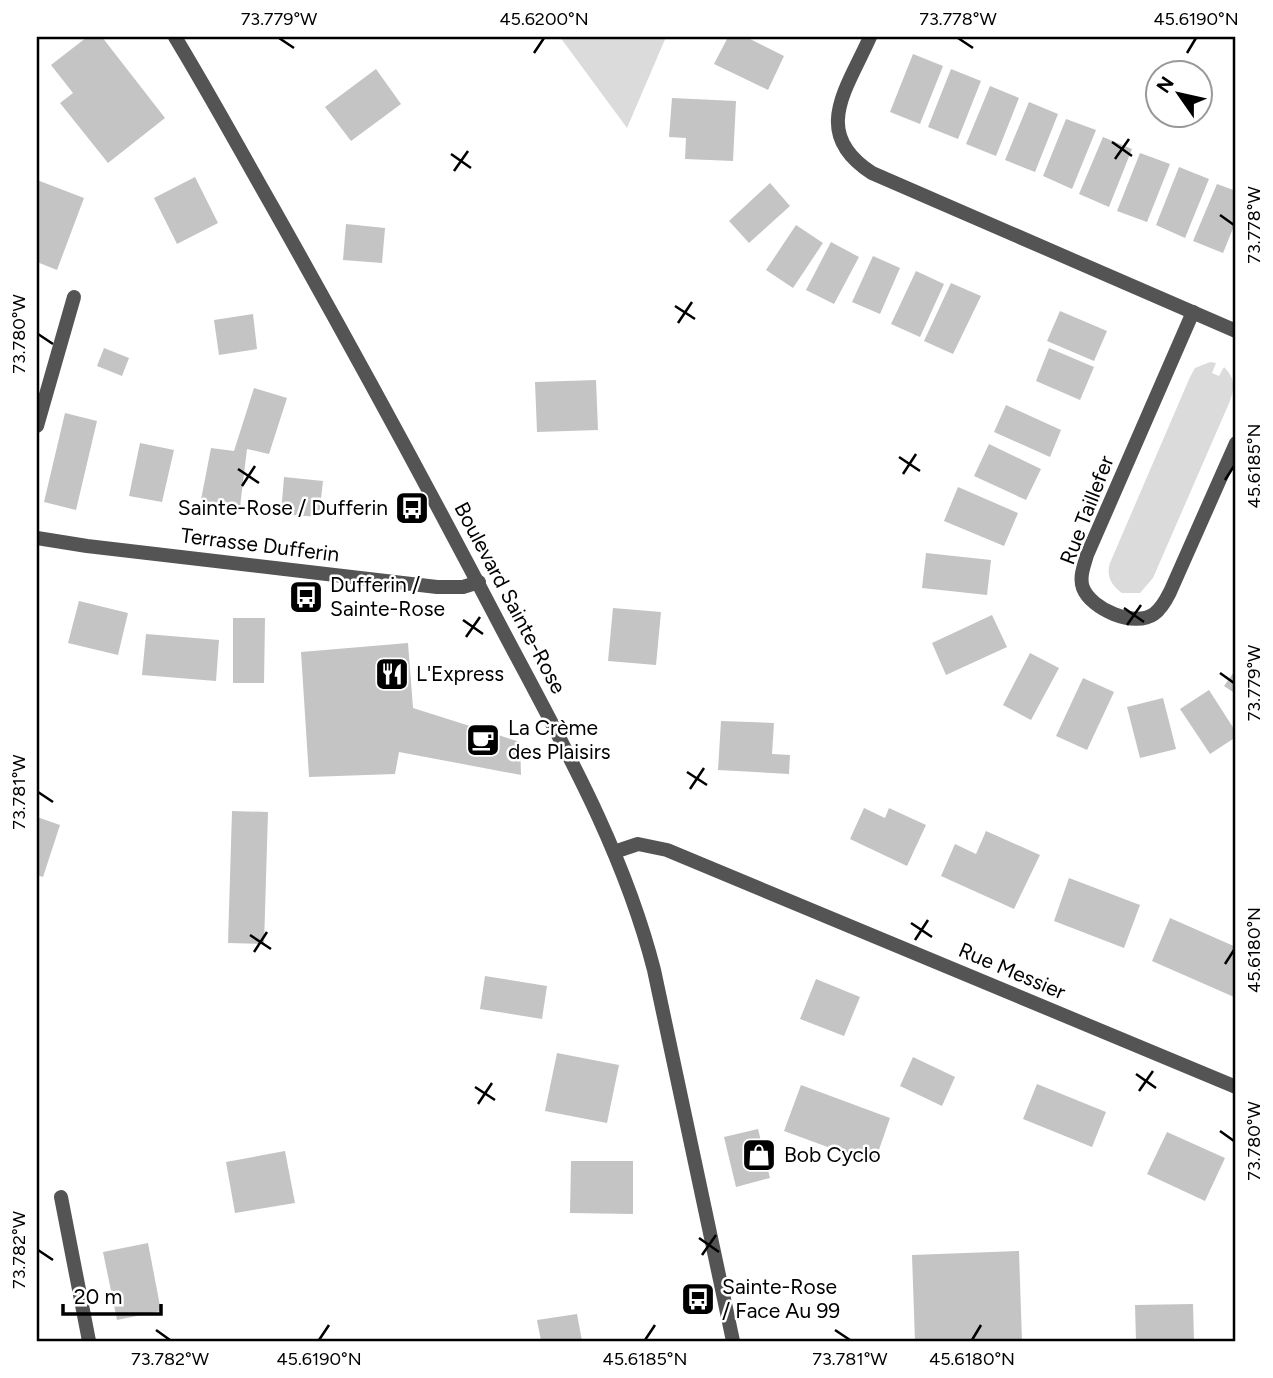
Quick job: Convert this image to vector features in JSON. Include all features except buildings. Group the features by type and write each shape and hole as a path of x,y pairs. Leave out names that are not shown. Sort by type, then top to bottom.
{"street":[{"name":"Boulevard Sainte-Rose","path":"175,37 313,278 479,582 576,768 614,852 641,926 657,983 733,1341"},
{"path":"870,37 836,122 841,143 852,159 872,173 1236,331"},
{"path":"37,426 74,297"},
{"name":"Rue Taillefer","path":"1193,312 1087,555 1081,579 1089,597 1105,609 1128,618 1146,618 1155,613 1170,592 1236,443"},
{"name":"Terrasse Dufferin","path":"37,538 96,548 437,587 463,587 479,582"},
{"name":"Rue Messier","path":"614,852 638,844 667,850 1236,1087"},
{"path":"61,1197 89,1341"}],"shaded area":[{"path":"560,37 666,37 627,128"},
{"path":"1210,362 1216,363 1212,373 1219,376 1224,367 1230,375 1233,387 1230,401 1153,578 1140,593 1122,593 1110,580 1110,563 1190,377 1195,368"}],"place":[{"name":"Sainte-Rose / Dufferin","path":"412,508"},
{"name":"Dufferin / Sainte-Rose","path":"306,597"},
{"name":"L'Express","path":"392,674"},
{"name":"La Crème des Plaisirs","path":"483,740"},
{"name":"Bob Cyclo","path":"759,1155"},
{"name":"Sainte-Rose / Face Au 99","path":"698,1299"}]}
